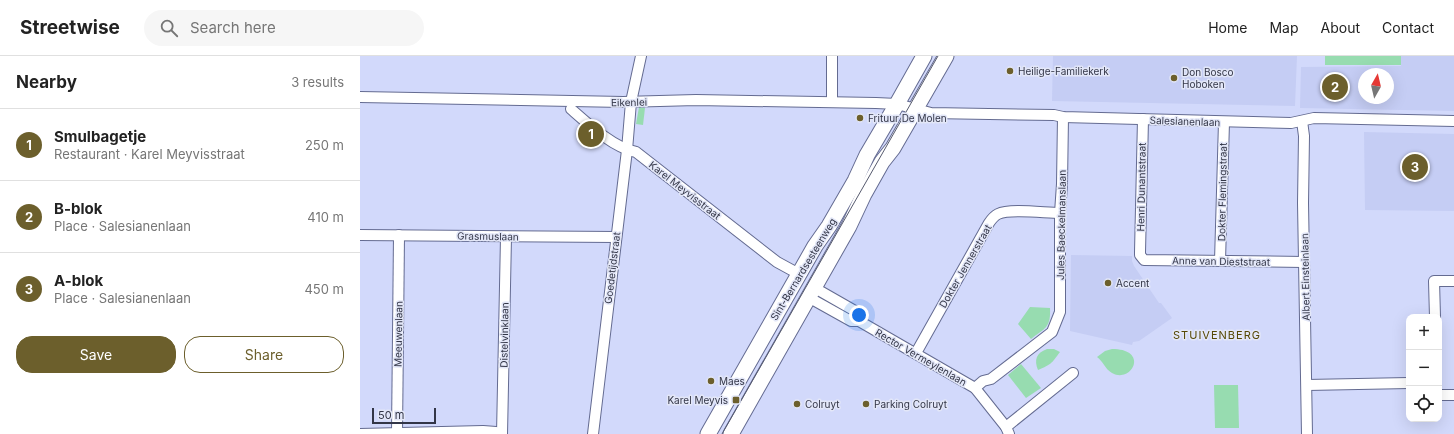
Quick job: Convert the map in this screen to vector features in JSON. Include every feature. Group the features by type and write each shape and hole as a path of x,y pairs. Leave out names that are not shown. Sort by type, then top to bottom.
{"main road":[{"name":"Sint-Bernardsesteenweg","path":"708,434 815,246 829,226 859,174 867,155 924,56"},
{"name":"Sint-Bernardsesteenweg","path":"731,434 849,226 864,194 946,56"}],"street":[{"name":"Goedetijdstraat","path":"593,434 627,150 631,102 641,56"},
{"path":"832,56 832,102"},
{"name":"Eikenlei","path":"360,97 631,102 696,100 897,104"},
{"path":"897,104 915,110"},
{"name":"Karel Meyvisstraat","path":"571,109 616,144 627,150 636,152 777,262 799,274"},
{"name":"Salesianenlaan","path":"915,110 931,113 1054,115 1063,117 1224,122 1291,123 1314,118 1454,121"},
{"name":"Jules Baeckelmanslaan","path":"975,388 983,381 991,379 1052,332 1060,312 1060,212 1063,117"},
{"name":"Henri Dunantstraat","path":"1140,255 1142,119"},
{"name":"Albert Einsteinlaan","path":"1302,121 1304,136 1303,203 1307,434"},
{"name":"Dokter Flemingstraat","path":"1220,261 1224,122"},
{"name":"Dokter Jennerstraat","path":"916,353 989,223 997,215 1005,212 1016,211 1060,212"},
{"name":"Grasmuslaan","path":"360,235 399,234 506,237 616,237"},
{"name":"Meeuwenlaan","path":"397,434 399,234"},
{"name":"Distelvinklaan","path":"502,434 506,237"},
{"name":"Anne van Dieststraat","path":"1140,255 1144,260 1304,262"},
{"path":"1434,314 1434,281 1454,281"},
{"name":"Rector Vermeylenlaan","path":"811,292 833,299 855,311 858,315 859,321"},
{"name":"Rector Vermeylenlaan","path":"811,292 828,308 851,321 859,321 975,388 1008,430"},
{"path":"828,308 833,299"},
{"path":"1008,430 1073,373"},
{"path":"1307,385 1406,383"},
{"path":"1442,395 1454,395"},
{"path":"360,434 483,431 496,432 498,434"}],"shaded area":[{"name":"Don Bosco Hoboken","path":"1053,56 1297,56 1295,106 1052,101"},
{"path":"1401,56 1454,56 1454,111 1300,108 1301,67 1401,66"},
{"path":"1364,132 1454,134 1454,211 1365,210"},
{"name":"Accent","path":"1071,255 1132,256 1134,266 1159,303 1161,303 1172,318 1139,341 1133,342 1132,345 1070,331"}],"green space":[{"path":"1325,56 1401,56 1401,65 1325,65"},
{"path":"639,107 645,108 643,125 636,124"},
{"path":"1030,307 1050,308 1048,324 1031,339 1018,324"},
{"path":"1047,349 1054,349 1060,352 1051,363 1038,370 1036,363 1037,357 1040,353"},
{"path":"1112,349 1124,350 1131,354 1134,359 1134,365 1126,374 1119,375 1112,373 1097,357 1105,351"},
{"path":"1021,364 1041,388 1026,398 1008,375"},
{"path":"1214,385 1238,385 1239,428 1215,428"}],"tram line":[{"path":"722,434 938,56"}],"place":[{"name":"Heilige-Familiekerk","path":"1010,71"},
{"name":"Don Bosco Hoboken","path":"1174,78"},
{"name":"B-blok","path":"1335,87"},
{"name":"Frituur De Molen","path":"860,118"},
{"name":"Smulbagetje","path":"591,134"},
{"name":"A-blok","path":"1415,167"},
{"name":"Accent","path":"1108,283"},
{"name":"Maes","path":"711,381"},
{"name":"Karel Meyvis","path":"736,400"},
{"name":"Colruyt","path":"797,404"},
{"name":"Parking Colruyt","path":"866,404"}],"district":[{"name":"STUIVENBERG","path":"1217,335"}]}
